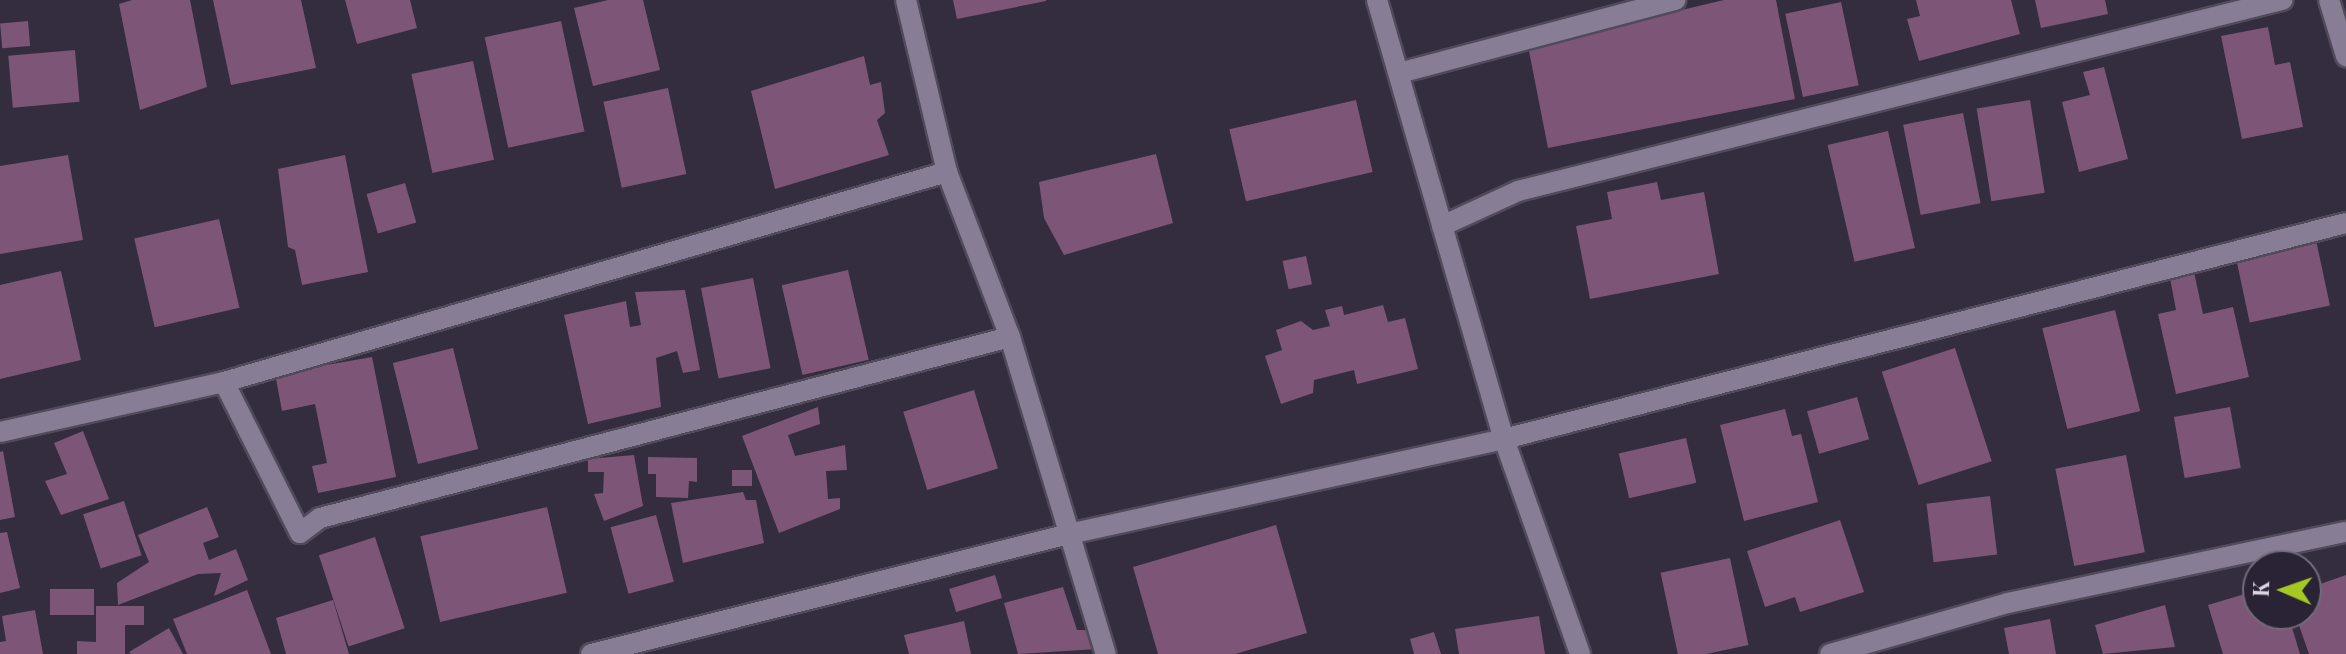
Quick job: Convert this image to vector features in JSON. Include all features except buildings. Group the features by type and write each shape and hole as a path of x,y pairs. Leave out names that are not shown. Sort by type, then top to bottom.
{"street":[{"path":"906,0 947,172 1010,337 1106,654"},
{"path":"1377,0 1504,439 1580,654"},
{"path":"1399,73 1676,0"},
{"path":"1442,226 1518,191 2282,0"},
{"path":"2329,0 2346,56"},
{"path":"0,432 224,382 947,172"},
{"path":"591,654 1069,534 1504,439 2346,223"},
{"path":"224,382 300,533 320,518 1010,337"},
{"path":"1830,654 2008,603 2346,532"}]}
